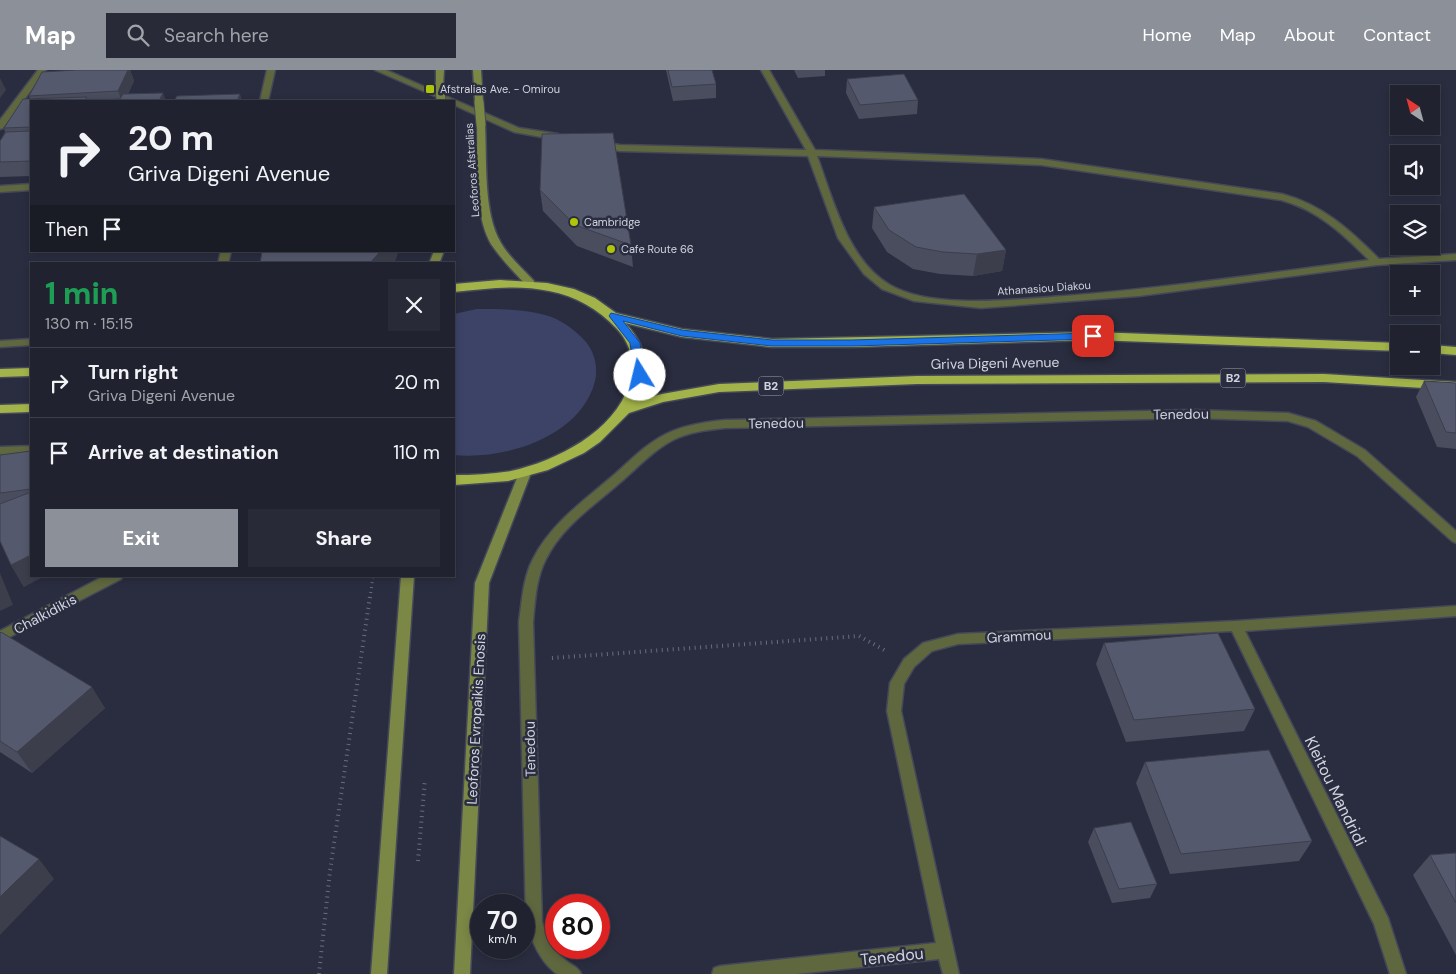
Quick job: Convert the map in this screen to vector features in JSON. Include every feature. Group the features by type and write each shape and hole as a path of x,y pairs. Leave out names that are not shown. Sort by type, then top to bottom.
{"highway":[{"name":"B2","path":"455,288 491,282 530,283 577,294 614,316 635,343 640,375 626,409 586,446 525,473 479,480 455,480"},
{"name":"Griva Digeni Avenue","path":"614,316 682,333 772,343 852,343 1093,336 1390,347"},
{"path":"1440,350 1456,351"},
{"path":"0,373 30,372"},
{"name":"Griva Digeni Avenue","path":"626,409 662,398 718,388 917,380 1324,378 1456,386"},
{"path":"0,409 30,408"}],"main road":[{"name":"Leoforos Afstralias","path":"477,70 487,212 492,237 501,251 530,283"},
{"path":"440,72 441,100"},
{"name":"Leoforos Evropaikis Enosis","path":"462,974 482,583 525,473"},
{"path":"379,974 408,577"}],"street":[{"path":"0,126 42,70"},
{"path":"264,100 272,70"},
{"path":"378,70 448,100"},
{"name":"Athanasiou Diakou","path":"765,70 812,153 841,236 868,272 886,286 914,298 981,305 1119,294 1377,262 1456,257"},
{"path":"455,103 517,130 564,138"},
{"path":"592,143 620,148 1041,162 1282,197 1300,201 1318,209 1335,221 1377,262"},
{"path":"0,189 30,187"},
{"path":"0,344 30,342"},
{"name":"Tenedou","path":"573,974 563,970 543,948 534,922 526,622 529,593 537,565 555,535 577,512 652,448 687,430 707,426 1193,414 1288,416 1312,424 1361,453 1456,538"},
{"path":"0,451 30,450"},
{"name":"Chalkidikis","path":"0,637 114,577"},
{"name":"Grammou","path":"951,974 894,711 897,683 909,663 928,647 958,639 1236,626 1456,611"},
{"name":"Kleitou Mandridi","path":"1236,626 1382,924 1398,974"},
{"name":"Tenedou","path":"720,974 945,950"}],"path":[{"path":"319,974 330,871 373,577"},
{"path":"528,660 859,636 909,663"},
{"path":"418,861 425,779"}],"shaded area":[{"path":"477,309 503,309 536,313 551,317 567,325 586,342 592,351 595,361 595,381 587,400 574,417 558,430 538,441 517,449 496,453 474,456 455,455 455,314"}],"building":[{"path":"128,70 118,91 29,96 42,72"},
{"path":"668,70 712,70 716,84 672,87"},
{"path":"904,74 918,100 860,105 847,79"},
{"path":"163,93 160,100 99,100 120,99 123,94"},
{"path":"240,94 237,100 175,100 177,96"},
{"path":"87,97 85,100 30,100 30,127 4,128 23,99"},
{"path":"30,131 30,161 0,162 0,141 6,132"},
{"path":"613,133 631,245 575,225 540,190 542,134"},
{"path":"964,194 1006,250 977,254 943,252 916,247 889,230 874,207"},
{"path":"262,252 380,252 371,262 260,262"},
{"path":"1424,381 1456,383 1456,433 1446,432"},
{"path":"30,451 30,489 0,493 0,455"},
{"path":"30,492 30,556 11,565 0,541 0,504"},
{"path":"1,632 92,687 17,752 0,741"},
{"path":"1218,633 1255,709 1134,720 1104,643"},
{"path":"1269,750 1312,841 1181,854 1145,762"},
{"path":"1131,822 1157,884 1119,889 1094,828"},
{"path":"0,836 39,859 0,897"},
{"path":"1456,853 1456,903 1430,855"}],"place":[{"name":"Afstralias Ave. - Omirou","path":"430,89"},
{"name":"Cambridge","path":"574,222"},
{"name":"Cafe Route 66","path":"611,249"}],"route":[{"path":"640,375 635,343 614,316 682,333 772,343 852,343 1093,336"}]}
